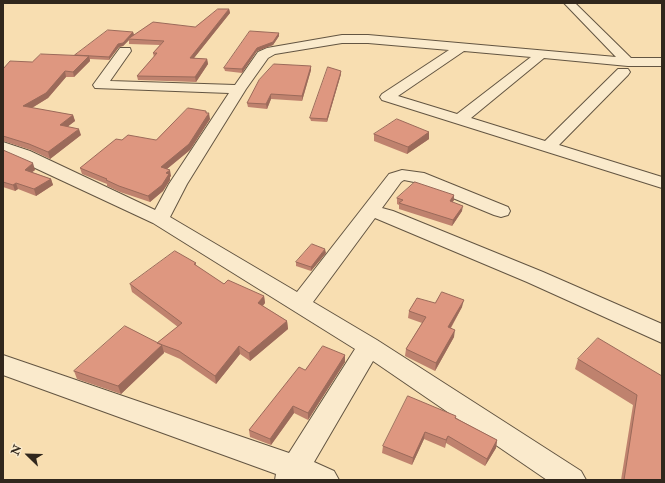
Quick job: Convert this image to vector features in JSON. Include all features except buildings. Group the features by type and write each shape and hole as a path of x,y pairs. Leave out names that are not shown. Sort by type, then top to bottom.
{"street":[{"path":"569,3 626,67"},
{"path":"160,219 178,184 239,89 263,55 272,51 342,39 368,39 462,47 626,67 662,62"},
{"path":"462,47 387,97 657,182 662,166"},
{"path":"125,50 100,85 239,89"},
{"path":"459,120 539,57"},
{"path":"548,147 626,67"},
{"path":"3,147 24,155 160,219 369,346 570,480"},
{"path":"300,303 395,178 402,174 418,177 501,211"},
{"path":"369,211 386,214 514,268 662,334"},
{"path":"292,474 369,346"},
{"path":"3,365 292,474 324,480"}]}
